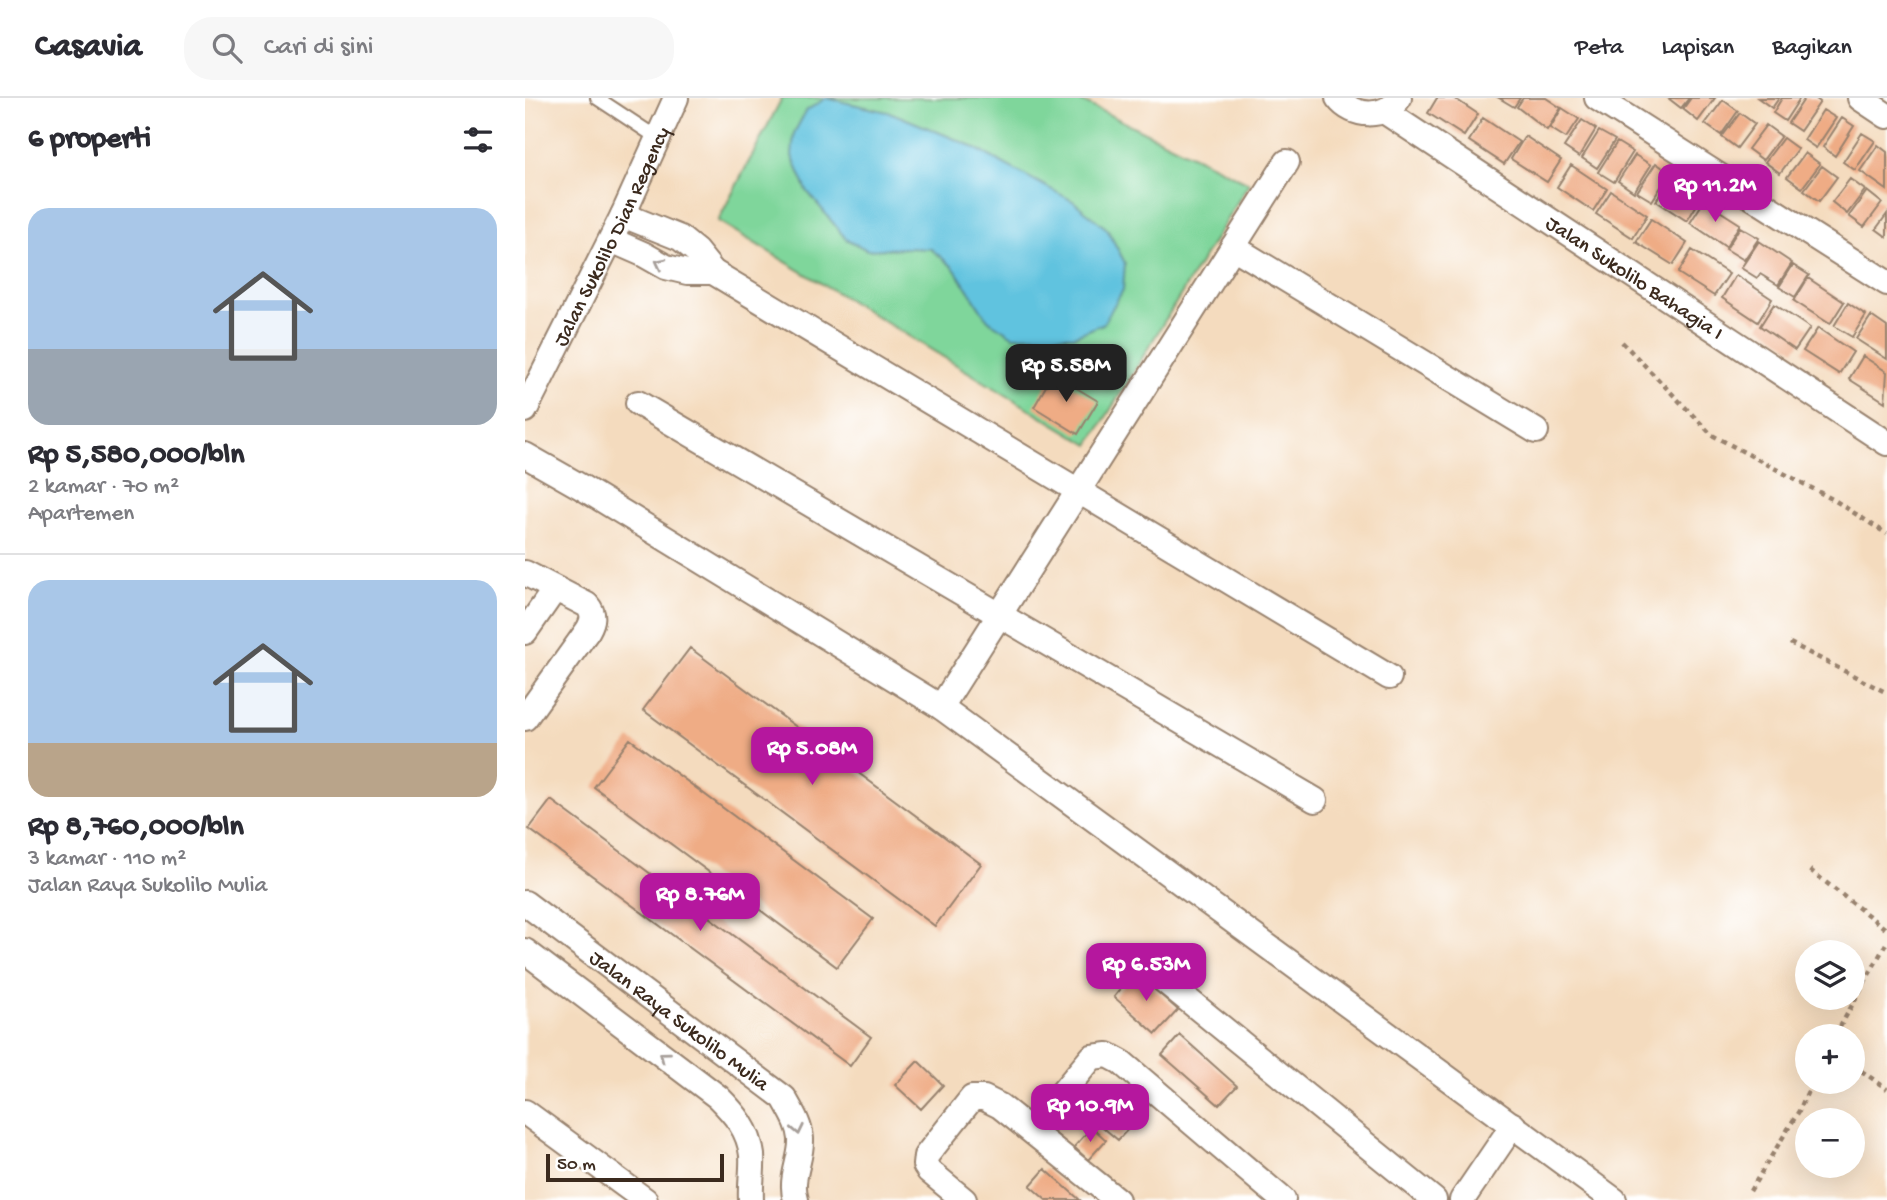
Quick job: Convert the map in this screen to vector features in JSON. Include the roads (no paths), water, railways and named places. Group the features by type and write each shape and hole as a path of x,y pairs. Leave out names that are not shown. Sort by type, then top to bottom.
{"street":[{"name":"Jalan Sukolilo Dian Regency","path":"525,410 611,240 676,98"},
{"path":"1338,98 1353,111 1369,114 1392,104"},
{"path":"1597,98 1887,283"},
{"path":"1860,98 1887,116"},
{"name":"Jalan Sukolilo Bahagia I","path":"1392,104 1887,443"},
{"path":"940,707 1287,162"},
{"path":"623,215 680,238 696,251 713,272 1389,677"},
{"path":"611,240 666,267 687,272 713,272"},
{"path":"1233,247 1536,431"},
{"path":"638,403 1315,800"},
{"path":"525,455 940,707 1614,1200"},
{"path":"525,573 592,610 592,621 525,718"},
{"path":"525,632 555,589"},
{"name":"Jalan Raya Sukolilo Mulia","path":"525,903 784,1098 797,1121 801,1140 794,1172 796,1200"},
{"name":"Jalan Raya Sukolilo Mulia","path":"525,951 718,1097 738,1117 747,1134 752,1156 751,1200"},
{"path":"1156,974 1434,1200"},
{"path":"1031,1130 1091,1058 1108,1055 1121,1062 1283,1200"},
{"path":"964,1200 925,1165 926,1156 972,1098 984,1098 1000,1105 1117,1200"},
{"path":"525,1112 645,1200"},
{"path":"1462,1200 1513,1125"}],"lane":[{"path":"597,98 659,139"}],"water":[{"path":"826,98 892,113 967,144 1073,201 1107,229 1125,263 1123,290 1103,324 1074,336 1013,336 988,320 953,267 931,249 867,250 846,239 807,191 792,156 794,133 806,111"}]}
